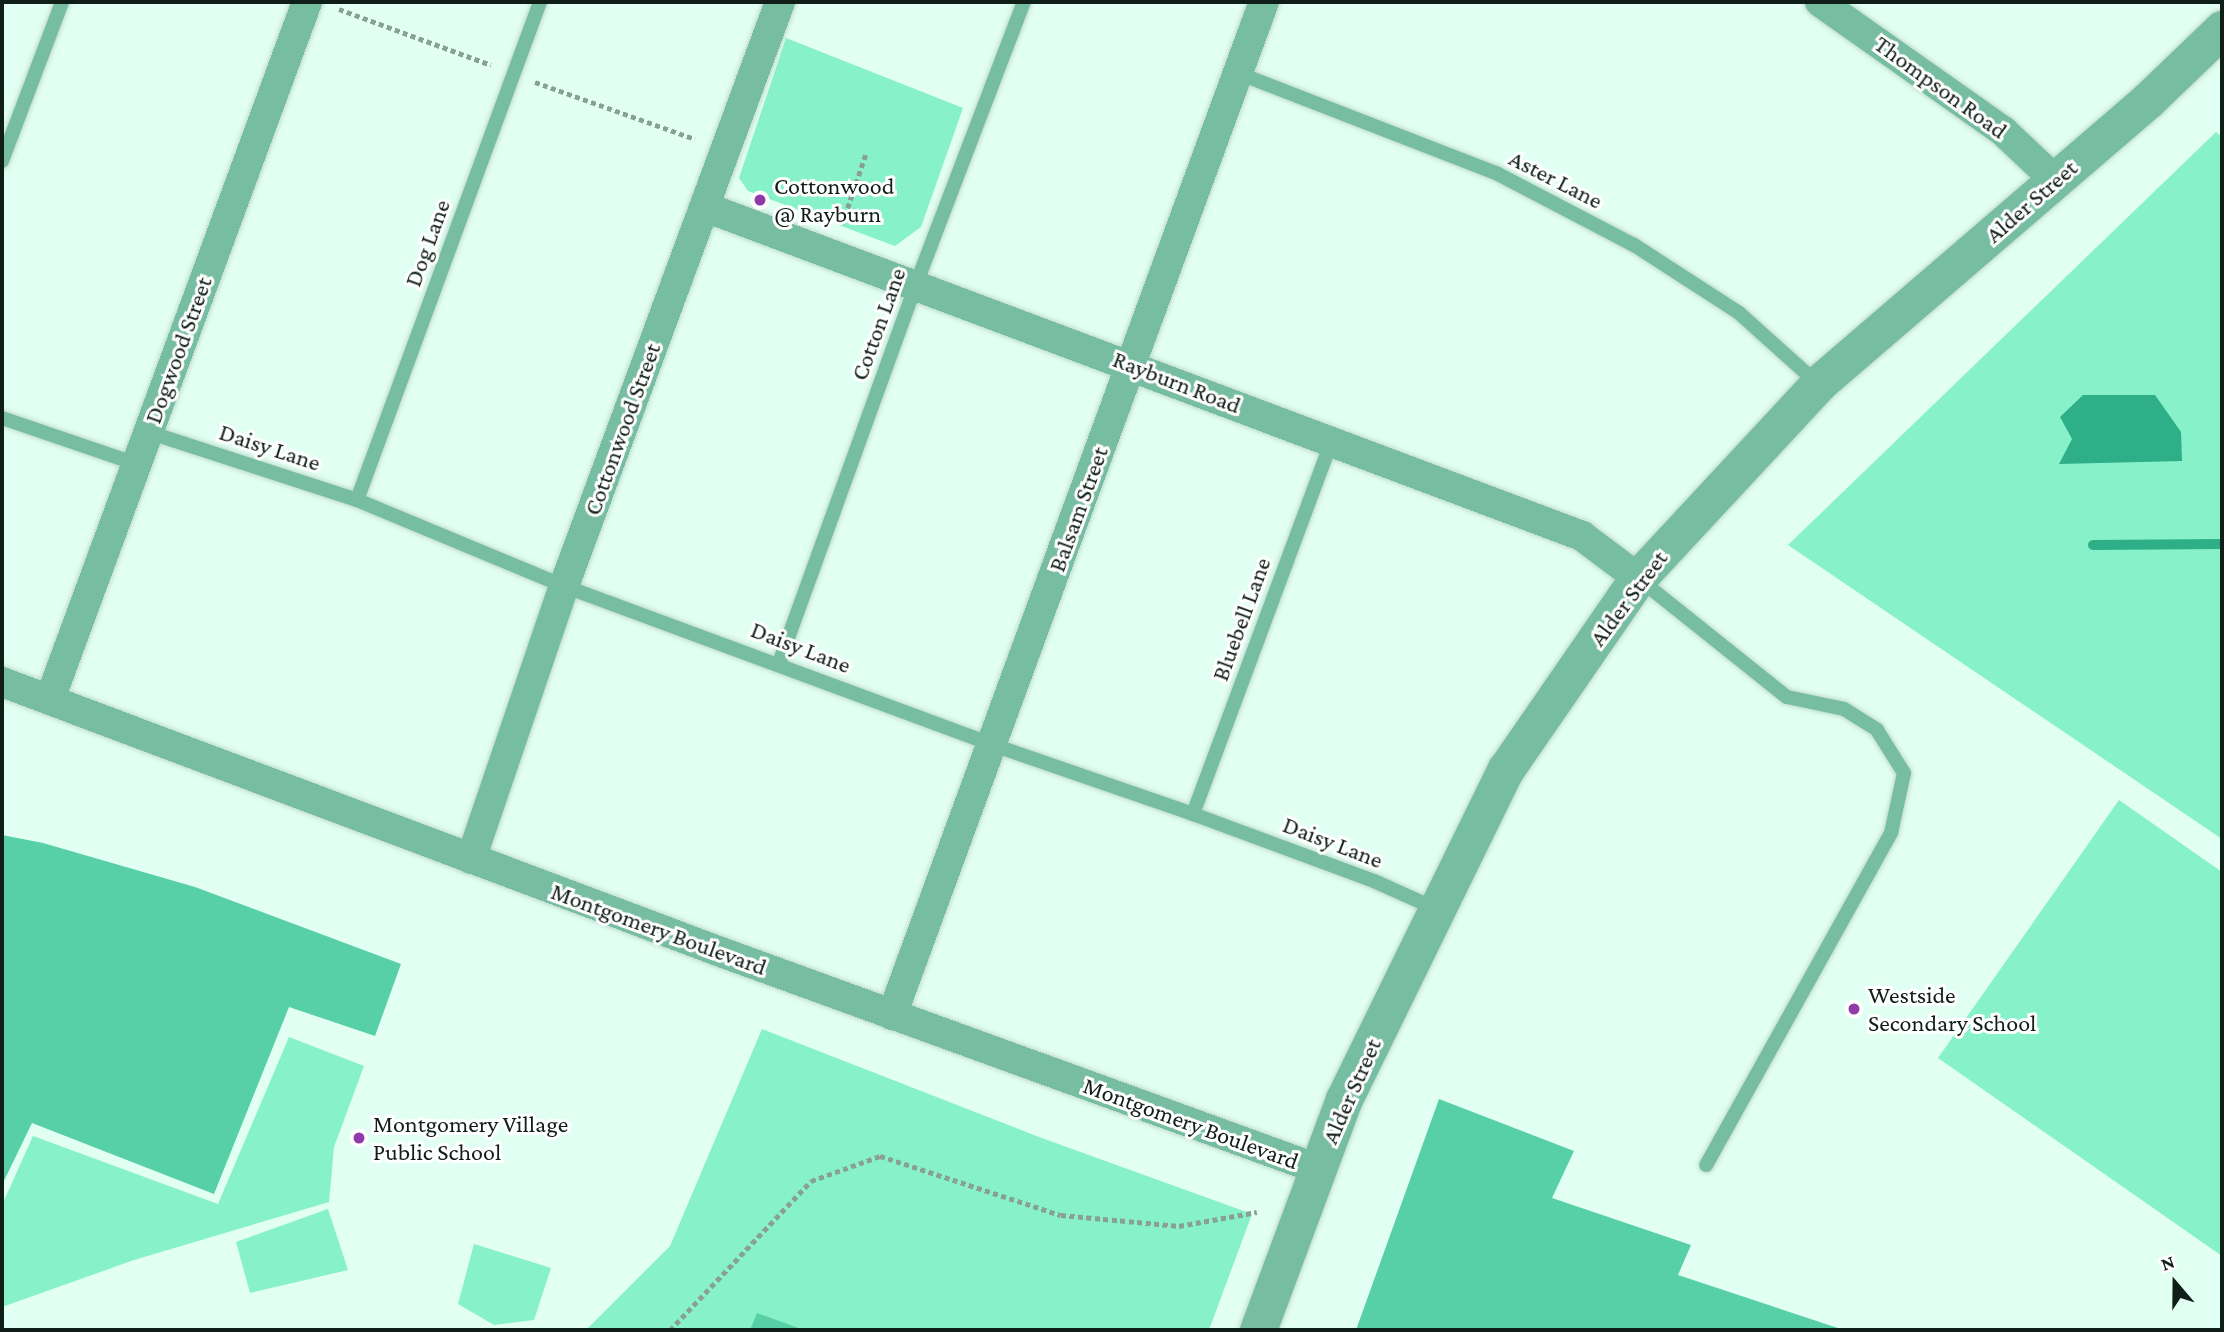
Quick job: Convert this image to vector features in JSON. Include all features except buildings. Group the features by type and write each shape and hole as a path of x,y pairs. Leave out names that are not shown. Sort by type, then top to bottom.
{"street":[{"name":"Cottonwood Street","path":"471,859 564,586 780,2"},
{"name":"Balsam Street","path":"892,1015 1264,2"},
{"name":"Thompson Road","path":"1821,2 2003,131 2056,180"},
{"name":"Dogwood Street","path":"50,699 148,432 317,3"},
{"name":"Alder Street","path":"1258,1330 1344,1099 1506,769 1639,578 1818,384 2056,180 2195,57 2222,29"},
{"name":"Rayburn Road","path":"705,207 915,287 1130,364 1582,536 1639,578"},
{"name":"Montgomery Boulevard","path":"2,681 471,859 1318,1169"}],"lane":[{"path":"2,161 62,2"},
{"name":"Dog Lane","path":"357,500 540,2"},
{"name":"Cotton Lane","path":"779,663 915,287 1024,2"},
{"name":"Aster Lane","path":"1238,73 1496,173 1634,245 1739,313 1818,384"},
{"path":"2,418 136,464"},
{"name":"Daisy Lane","path":"148,432 357,500 564,586 779,663 993,745 1193,814 1374,881 1437,910"},
{"name":"Bluebell Lane","path":"1193,814 1332,441"},
{"path":"1639,578 1787,697 1844,709 1877,730 1904,773 1891,833 1706,1165"}],"path":[{"path":"317,3 492,65"},
{"path":"534,82 705,143"},
{"path":"841,228 866,153"},
{"path":"670,1330 811,1181 880,1156 1061,1215 1179,1226 1257,1212"}],"shaded area":[{"path":"786,38 963,108 921,227 895,246 748,191 739,178"},
{"path":"2216,132 2222,137 2222,839 1788,545"},
{"path":"2083,395 2155,395 2181,432 2182,461 2059,464 2072,439 2060,417"},
{"path":"2119,800 2222,872 2222,1256 1938,1058"},
{"path":"762,1029 1039,1137 1252,1214 1209,1330 586,1330 670,1246"},
{"path":"289,1037 364,1066 334,1147 329,1202 134,1260 2,1307 2,1205 33,1136 218,1204"},
{"path":"328,1209 348,1270 250,1293 236,1242"},
{"path":"474,1244 551,1268 534,1320 494,1325 458,1304"}],"waterway":[{"path":"2093,545 2222,544"}],"place":[{"name":"Cottonwood @ Rayburn","path":"760,200"},
{"name":"Westside Secondary School","path":"1854,1009"},
{"name":"Montgomery Village Public School","path":"359,1138"}]}
